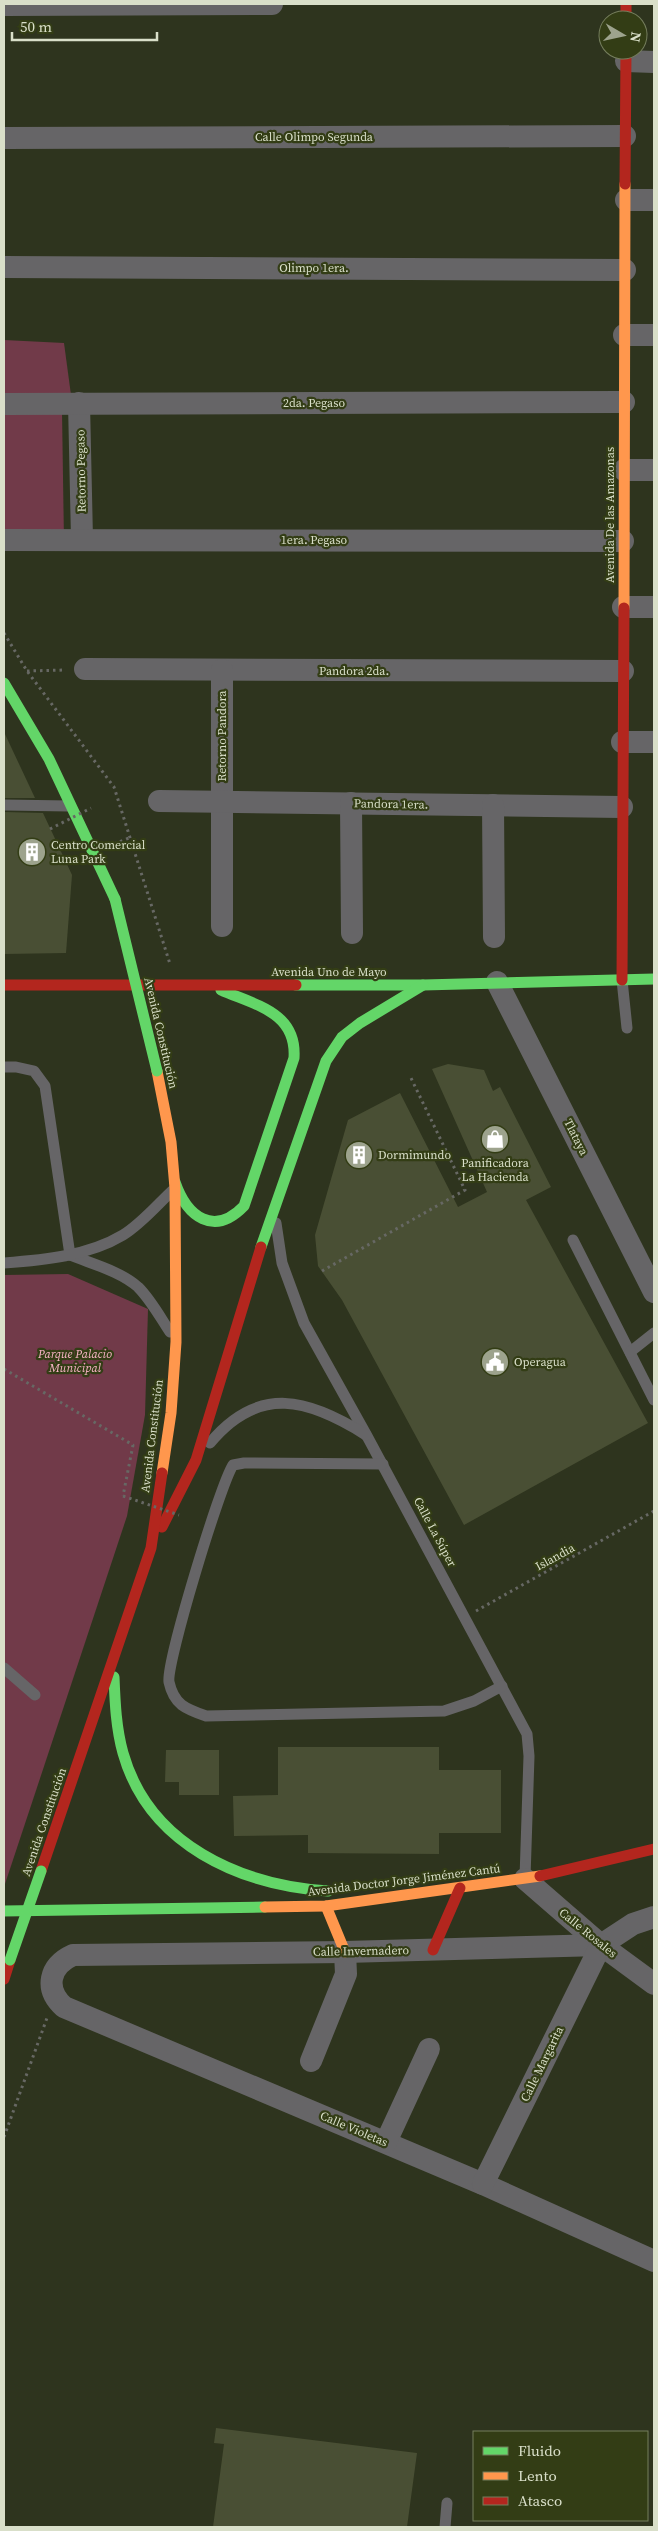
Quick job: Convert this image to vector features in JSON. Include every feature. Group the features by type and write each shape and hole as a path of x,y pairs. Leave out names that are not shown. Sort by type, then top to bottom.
{"main road":[{"name":"Avenida De las Amazonas","path":"622,980 626,60"},
{"name":"Avenida Constitución","path":"4,683 49,759 115,899 157,1071 171,1142 175,1188 176,1342 171,1414 151,1548 4,1979"},
{"name":"Avenida Uno de Mayo","path":"4,985 423,985 654,979"},
{"path":"151,1548 196,1460 273,1207 326,1061 342,1037 360,1023 423,985"},
{"path":"174,1175 184,1201 203,1220 222,1222 240,1212 244,1206 294,1058 293,1036 279,1016 213,986"},
{"path":"113,1663 116,1717 126,1763 146,1802 172,1832 206,1859 243,1875 282,1886 382,1898"},
{"name":"Avenida Doctor Jorge Jiménez Cantú","path":"4,1911 326,1906 524,1880 654,1849"},
{"path":"433,1950 460,1888"},
{"path":"326,1906 345,1952"}],"street":[{"path":"4,5 272,4"},
{"name":"Calle Olimpo Segunda","path":"4,138 625,136"},
{"path":"626,200 654,200"},
{"name":"Olimpo 1era.","path":"4,267 624,270"},
{"path":"624,335 654,335"},
{"name":"2da. Pegaso","path":"4,404 624,402"},
{"name":"Retorno Pegaso","path":"79,403 82,540"},
{"path":"624,470 654,470"},
{"name":"1era. Pegaso","path":"4,540 623,541"},
{"path":"623,607 654,607"},
{"name":"Pandora 2da.","path":"85,669 623,671"},
{"name":"Retorno Pandora","path":"222,670 222,926"},
{"path":"622,742 654,742"},
{"name":"Pandora 1era.","path":"159,801 622,807"},
{"path":"351,803 352,933"},
{"path":"493,805 494,937"},
{"name":"Tlataya","path":"497,982 654,1292"},
{"name":"Calle Rosales","path":"524,1880 601,1945 654,1984"},
{"path":"601,1945 633,1924 654,1917"},
{"name":"Calle Invernadero","path":"54,1999 51,1988 54,1972 62,1960 73,1955 345,1952 601,1945"},
{"name":"Calle Margarita","path":"483,2184 601,1945"},
{"path":"311,2061 346,1974 345,1952"},
{"name":"Calle Violetas","path":"54,1999 64,2007 386,2142 654,2261"},
{"path":"386,2142 429,2050"}],"lane":[{"path":"4,805 71,806"},
{"path":"622,980 627,1028"},
{"path":"4,991 25,985"},
{"path":"4,1067 34,1071 45,1086 70,1255"},
{"path":"4,1263 70,1255 106,1244 125,1234 175,1188"},
{"name":"Calle La Súper","path":"273,1207 282,1263 304,1323 368,1436 527,1734 529,1756 524,1880"},
{"path":"573,1240 654,1400"},
{"path":"70,1255 116,1274 136,1286 150,1301 176,1342"},
{"path":"630,1352 654,1333"},
{"path":"196,1460 230,1422 266,1405 280,1403 306,1404 343,1420 368,1436"},
{"path":"383,1464 244,1463 233,1465 213,1517 180,1631 169,1680 175,1698 184,1708 206,1716 444,1711 474,1700 502,1686"},
{"path":"4,1668 35,1695"},
{"path":"445,2527 447,2503"}],"path":[{"path":"4,634 27,671 114,787 176,986"},
{"path":"27,671 85,669"},
{"path":"50,829 92,808"},
{"path":"110,845 129,838"},
{"path":"322,1271 465,1190 410,1076"},
{"path":"4,1369 133,1445 123,1496 179,1516"},
{"name":"Islandia","path":"465,1618 654,1511"},
{"path":"4,2137 54,1999"}],"green space":[{"path":"4,340 64,343 71,395 4,395"},
{"path":"62,411 64,542 4,542 4,414"},
{"name":"Parque Palacio Municipal","path":"68,1274 148,1309 145,1415 127,1516 4,1887 4,1275"}],"building":[{"path":"4,732 35,798 4,798"},
{"name":"Centro Comercial Luna Park","path":"4,812 43,813 72,875 66,953 4,954"},
{"name":"Operagua","path":"448,1064 484,1070 493,1091 500,1087 551,1187 526,1200 648,1423 464,1525 342,1300 318,1266 315,1235 348,1120 400,1093 458,1207 487,1192 432,1069"},
{"path":"278,1747 439,1747 439,1770 501,1770 501,1833 439,1833 439,1854 308,1853 308,1835 234,1836 233,1796 278,1795"},
{"path":"166,1750 219,1750 219,1795 179,1795 179,1782 165,1782"},
{"path":"216,2428 417,2453 407,2527 213,2527 224,2444 214,2443"}],"traffic: fast":[{"path":"4,683 49,759 115,899"},
{"path":"115,899 157,1071"},
{"path":"296,985 423,985 654,979"},
{"path":"261,1247 326,1061 342,1037 360,1023 423,985"},
{"path":"175,1182 187,1205 203,1219 212,1221 222,1220 233,1215 244,1206 294,1058 293,1042 289,1030 281,1020 260,1006 221,990"},
{"path":"114,1677 117,1725 123,1753 136,1785 154,1813 176,1836 202,1854 231,1869 262,1880 328,1891"},
{"path":"10,1960 41,1871"},
{"path":"4,1911 265,1907"}],"traffic: slow":[{"path":"624,608 625,184"},
{"path":"157,1071 171,1142 175,1188 176,1342 171,1413 162,1473"},
{"path":"265,1907 326,1906 540,1876"},
{"path":"326,1906 345,1952"}],"traffic: jam":[{"path":"626,4 626,10"},
{"path":"625,184 626,60"},
{"path":"622,980 624,608"},
{"path":"4,985 296,985"},
{"path":"162,1527 196,1460 261,1247"},
{"path":"41,1871 151,1548 162,1473"},
{"path":"540,1876 654,1849"},
{"path":"433,1950 460,1888"},
{"path":"4,1979 10,1960"}],"place":[{"name":"Centro Comercial Luna Park","path":"32,852"},
{"name":"Panificadora La Hacienda","path":"495,1139"},
{"name":"Dormimundo","path":"359,1155"},
{"name":"Operagua","path":"495,1362"}]}
